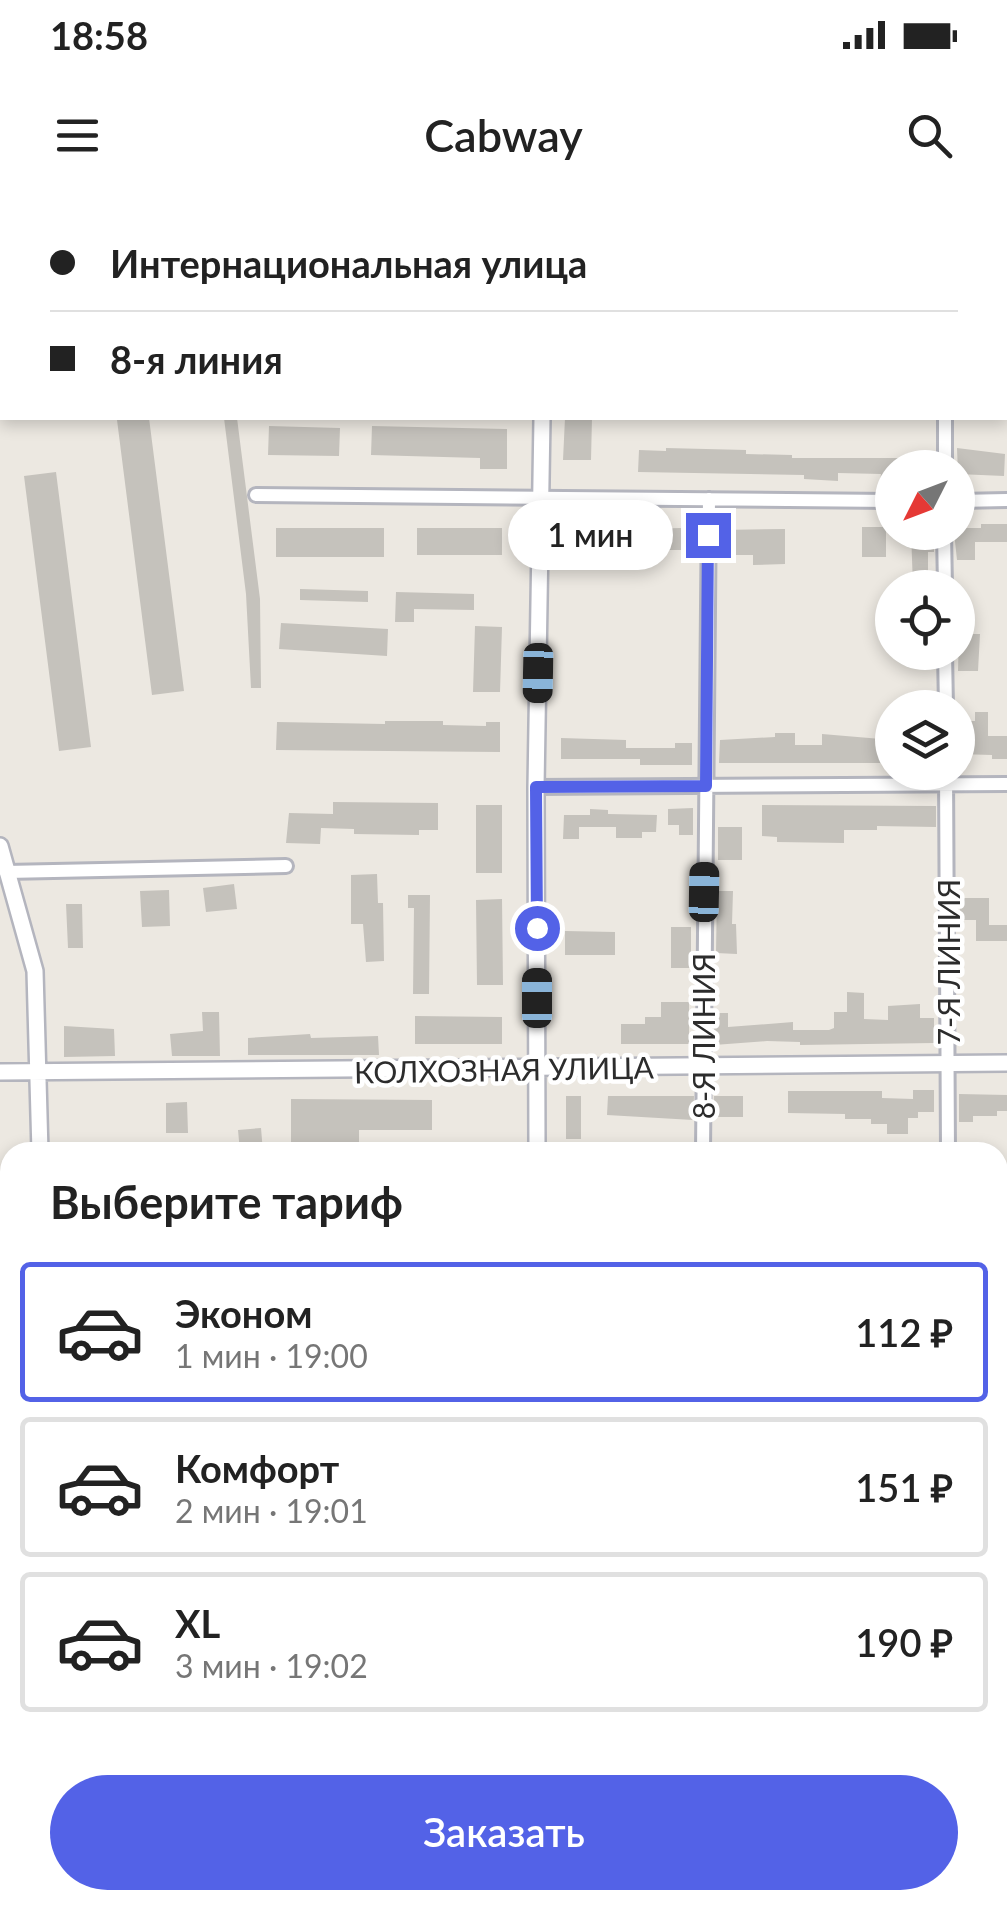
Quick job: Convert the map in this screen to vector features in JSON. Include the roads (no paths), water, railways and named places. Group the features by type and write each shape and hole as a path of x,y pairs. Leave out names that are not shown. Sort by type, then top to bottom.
{"street":[{"path":"537,1142 536,787 542,420"},
{"path":"945,420 945,450"},
{"path":"256,496 875,501"},
{"name":"8-Я ЛИНИЯ","path":"704,1142 709,500"},
{"path":"975,501 1007,500"},
{"path":"536,787 875,781"},
{"path":"975,781 1007,784"},
{"name":"7-Я ЛИНИЯ","path":"946,790 948,1142"},
{"path":"0,846 35,971 40,1142"},
{"path":"6,872 286,866"},
{"name":"КОЛХОЗНАЯ УЛИЦА","path":"0,1072 1007,1064"}]}
